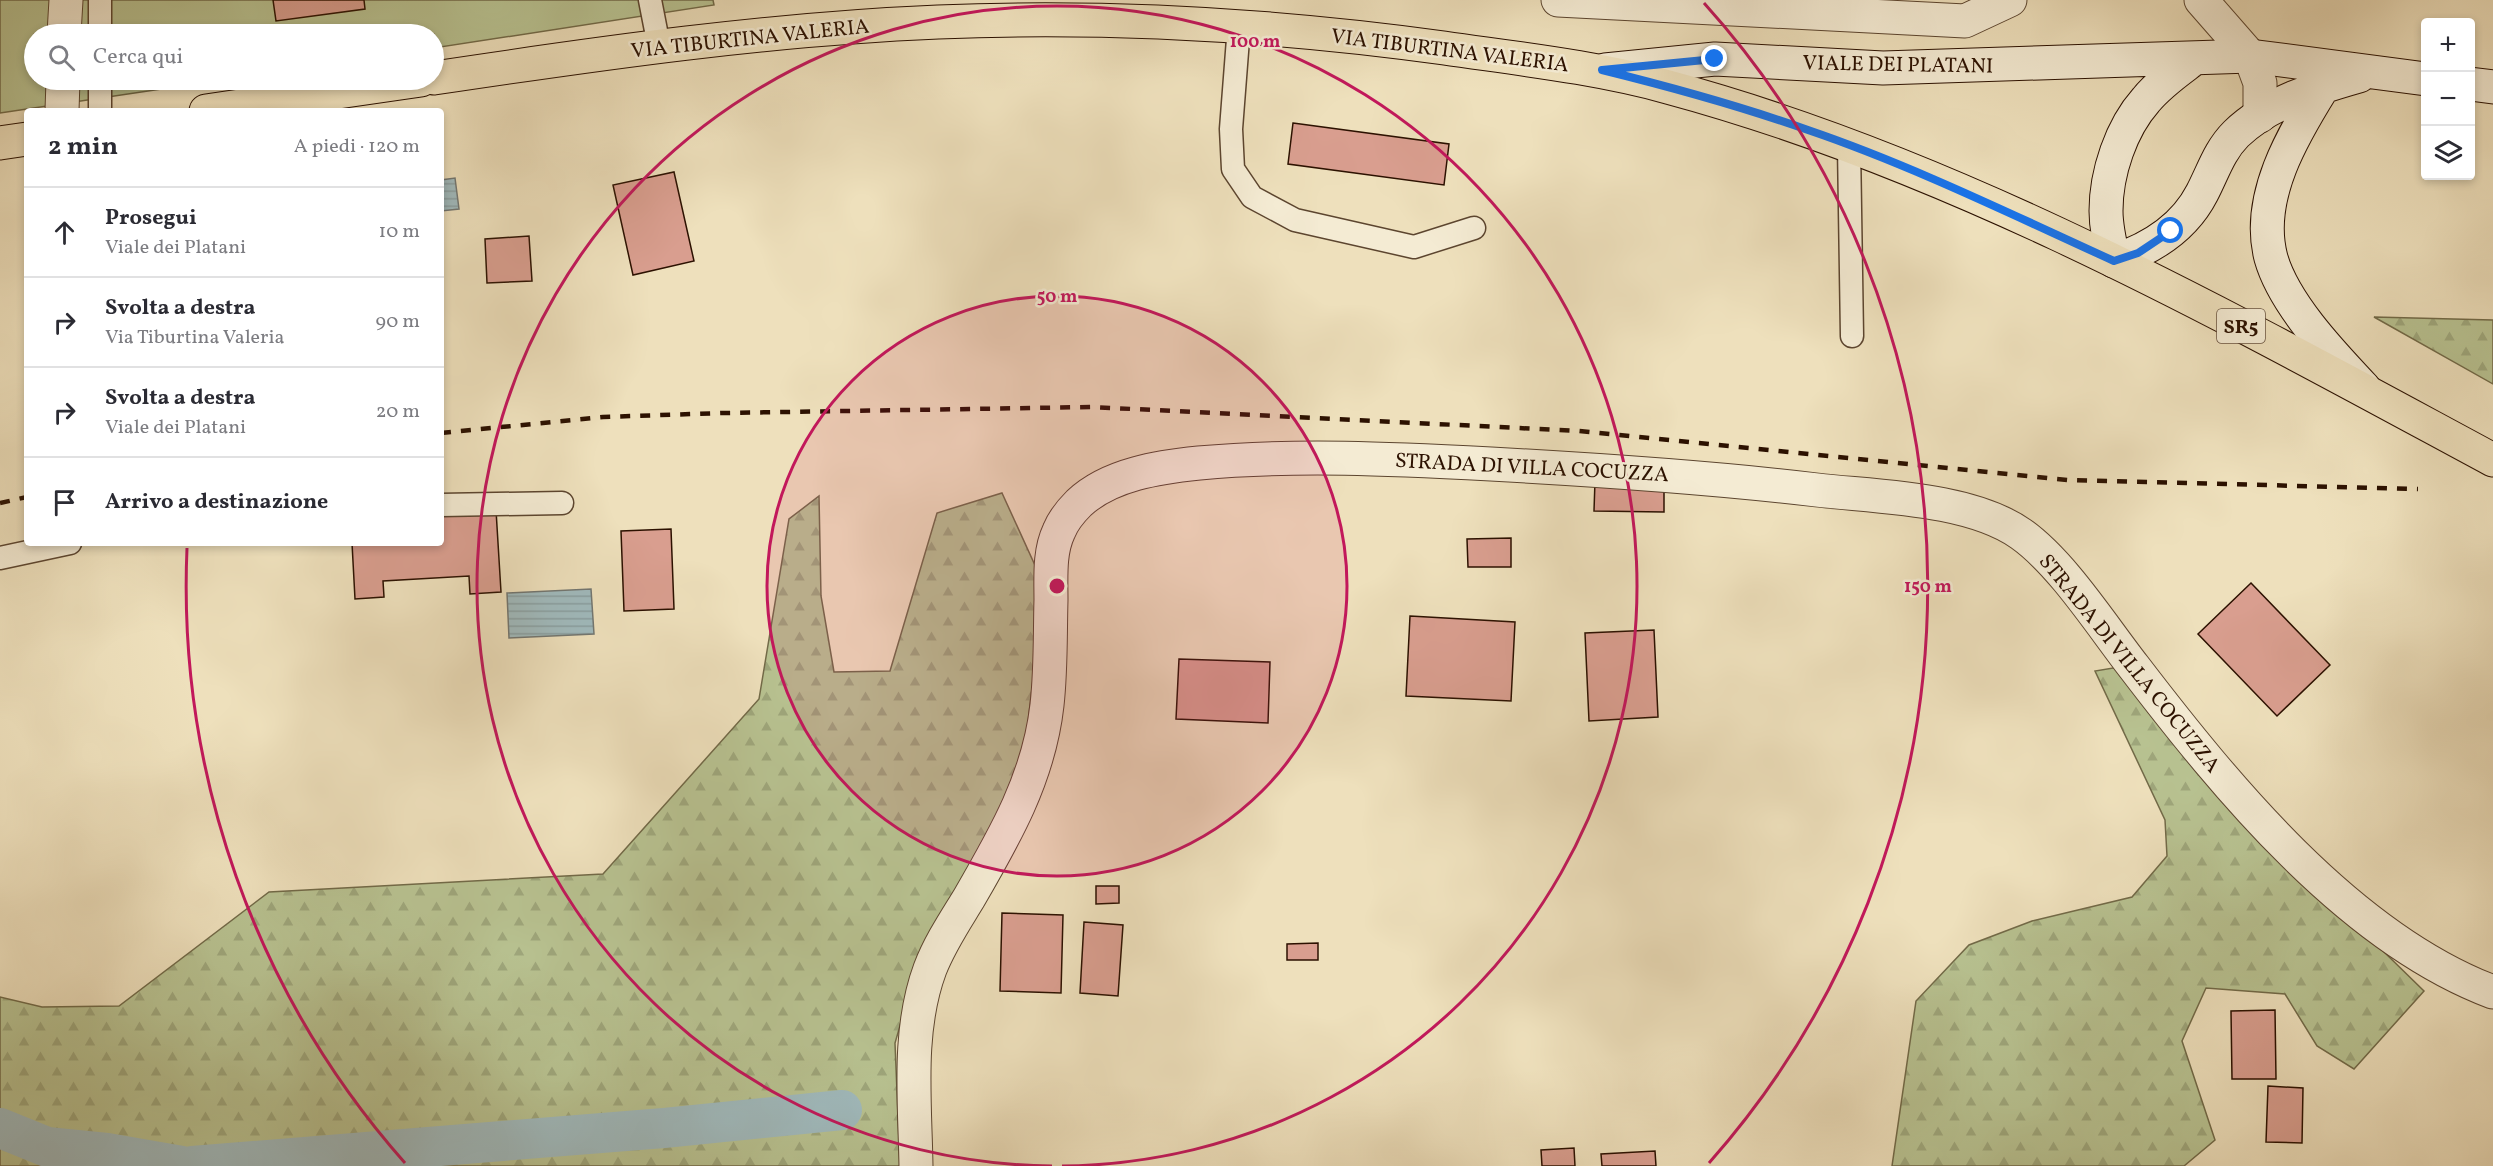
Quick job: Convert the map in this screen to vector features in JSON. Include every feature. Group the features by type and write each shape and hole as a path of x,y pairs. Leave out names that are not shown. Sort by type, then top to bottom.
{"main road":[{"name":"VIA TIBURTINA VALERIA","path":"444,77 659,46 842,28 940,22 1097,21 1239,26 1378,39 1602,70 1726,104 1809,130 1974,197 2114,261 2493,460"},
{"path":"227,108 352,90"},
{"path":"0,143 24,139"}],"street":[{"path":"65,24 66,0"},
{"path":"1558,0 1633,2 1965,21 2010,0"},
{"path":"2201,0 2250,56 2260,84 2260,116"},
{"name":"VIALE DEI PLATANI","path":"1602,70 1715,59 1883,68 2250,56 2421,79"},
{"path":"2114,261 2108,235 2106,209 2113,167 2122,139 2146,99 2195,58"},
{"name":"VIALE DEI PLATANI","path":"2114,261 2149,247 2182,220 2201,196 2222,152 2238,132 2260,116 2300,95 2369,73"},
{"path":"2475,85 2493,87"},
{"path":"2323,87 2298,128 2282,163 2268,221 2270,253 2279,278 2309,325 2367,392"},
{"path":"62,108 63,90"},
{"name":"STRADA DI VILLA COCUZZA","path":"916,1166 915,1045 918,1009 930,969 945,935 992,859 1020,805 1041,742 1049,685 1051,565 1058,532 1078,503 1098,488 1139,473 1194,464 1246,460 1379,458 1625,471 1908,500 1949,507 1991,518 2017,531 2057,568 2212,766 2266,826 2356,908 2411,950 2453,975 2493,992"}],"lane":[{"path":"100,0 100,24"},
{"path":"650,0 659,46"},
{"path":"1239,26 1231,129 1233,169 1252,197 1295,220 1414,247 1474,228"},
{"path":"100,90 100,108"},
{"path":"1849,146 1852,336"},
{"path":"444,505 562,503"},
{"path":"0,558 56,546"}],"green space":[{"path":"0,0 713,0 714,5 444,46 444,24 24,24 24,90 155,90 0,113"},
{"path":"2374,317 2493,320 2493,384"},
{"path":"1002,493 1044,585 1024,756 975,865 922,950 895,1043 900,1166 0,1166 0,997 42,1007 119,1006 269,892 603,874 759,699 789,519 819,496 821,596 834,672 890,671 937,513"},
{"path":"2125,666 2211,783 2424,991 2354,1069 2317,1046 2285,994 2206,988 2182,1041 2215,1140 2184,1166 1892,1166 1916,1001 1969,945 2032,921 2132,897 2167,856 2165,820 2095,671"}],"water":[{"path":"455,178 459,209 444,211 444,180"},
{"path":"591,589 594,634 509,638 507,593"}],"building":[{"path":"273,0 364,0 365,9 276,21"},
{"path":"1293,123 1449,144 1444,185 1288,164"},
{"path":"674,172 694,261 633,275 613,185"},
{"path":"529,236 532,281 487,283 485,239"},
{"path":"1595,481 1664,482 1664,512 1594,511"},
{"path":"496,510 501,592 470,594 469,576 383,581 384,597 355,599 352,546 444,546 444,513"},
{"path":"671,529 674,609 624,611 621,531"},
{"path":"1511,538 1511,567 1468,567 1467,539"},
{"path":"2251,583 2330,665 2277,716 2198,634"},
{"path":"1410,616 1515,622 1511,701 1406,696"},
{"path":"1654,630 1658,717 1589,721 1585,633"},
{"path":"1179,659 1270,662 1268,723 1176,719"},
{"path":"1096,886 1119,886 1119,903 1096,904"},
{"path":"1002,913 1063,915 1061,993 1000,991"},
{"path":"1084,922 1123,925 1118,996 1080,993"},
{"path":"1318,943 1318,960 1287,960 1287,944"},
{"path":"2275,1010 2276,1079 2232,1079 2231,1011"},
{"path":"2268,1086 2303,1088 2302,1143 2266,1142"},
{"path":"1574,1148 1575,1166 1542,1166 1541,1150"},
{"path":"1655,1151 1656,1166 1602,1166 1601,1154"}],"waterway":[{"path":"192,1166 664,1128 842,1110"},
{"path":"0,1128 47,1147 107,1153 182,1166"}],"railway":[{"path":"444,433 603,417 1092,407 1579,431 2068,480 2418,489"},
{"path":"0,503 24,498"}],"route":[{"path":"1715,59 1602,70 1667,86 1809,130 1974,197 2114,261 2138,253 2171,231"}]}
